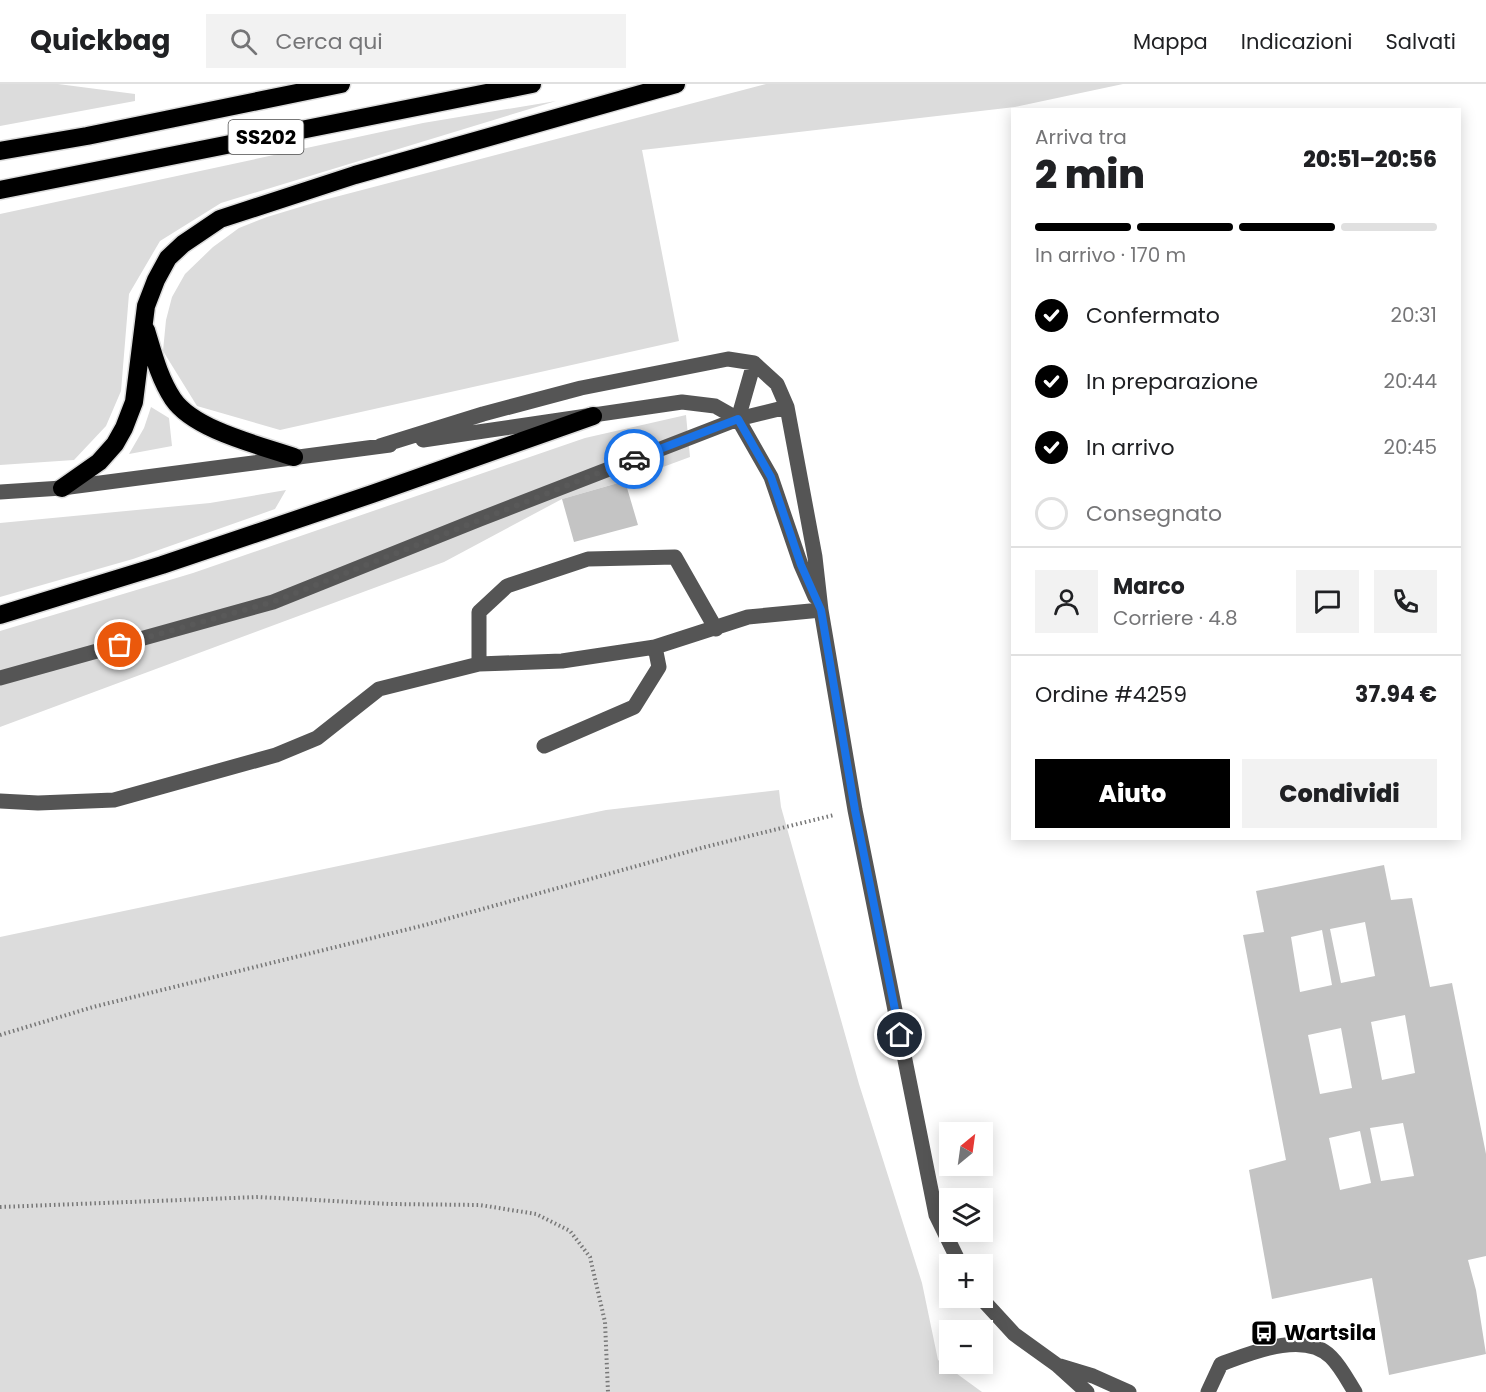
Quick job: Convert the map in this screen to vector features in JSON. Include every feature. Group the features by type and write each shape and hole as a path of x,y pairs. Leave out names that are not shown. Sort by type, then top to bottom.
{"highway":[{"name":"SS202","path":"0,151 87,136 341,84"},
{"name":"SS202","path":"0,190 532,84"},
{"path":"62,488 99,462 115,444 124,428 134,402 146,306 168,258 183,244 220,219 355,175 676,84"},
{"path":"144,325 160,374 174,400 188,416 213,429 294,457"},
{"path":"0,615 184,558 593,416"}],"street":[{"path":"380,446 483,414 581,388 728,359 754,363 777,384 787,407 815,557 821,610 855,810 936,1215 955,1254"},
{"path":"738,419 754,363"},
{"path":"0,492 62,488 380,446 682,402 715,406 738,419 771,477 801,565 821,610"},
{"path":"0,678 273,602 738,419 787,407"},
{"path":"479,664 479,612 507,586 588,559 675,557 716,629"},
{"path":"0,801 38,803 114,800 276,755 316,738 379,689 479,664 562,662 655,647 748,618 821,610"},
{"path":"544,746 634,707 659,667 655,647"},
{"path":"990,1308 1014,1334 1057,1365 1087,1392"},
{"path":"1208,1392 1221,1364 1264,1349 1302,1344 1318,1348 1331,1358 1355,1392"},
{"path":"1057,1365 1093,1376 1129,1392"}],"path":[{"path":"0,1035 93,1007 425,925 694,850 855,810"},
{"path":"0,1207 258,1197 390,1204 480,1205 536,1214 570,1231 590,1257 605,1322 608,1392"}],"shaded area":[{"path":"0,84 58,84 135,94 135,101 0,126"},
{"path":"766,84 1123,84 1015,107 642,150 679,341 280,430 197,406 163,351 166,320 172,297 185,274 213,247 239,228 320,201"},
{"path":"556,101 221,203 160,241 129,294 121,391 106,426 74,460 0,465 0,214 423,123"},
{"path":"151,407 169,418 172,446 129,454 144,428"},
{"path":"686,415 690,457 625,481 562,499 444,562 0,727 0,631 193,573 585,438"},
{"path":"286,490 275,509 133,559 0,597 0,523 210,503"},
{"path":"779,790 781,807 859,1084 922,1283 939,1361 939,1374 957,1374 982,1392 0,1392 0,937 606,810"}],"building":[{"path":"625,481 638,525 574,542 562,499"},
{"path":"1384,865 1391,900 1412,898 1430,987 1452,983 1486,1154 1486,1256 1468,1260 1476,1290 1486,1354 1389,1375 1372,1278 1272,1299 1249,1170 1286,1160 1243,935 1264,932 1256,891","holes":["1365,922 1375,976 1341,983 1330,929","1322,930 1332,985 1300,992 1291,937","1405,1015 1415,1073 1382,1080 1371,1022","1341,1028 1352,1088 1320,1094 1308,1035","1403,1123 1414,1176 1381,1181 1370,1128","1360,1131 1371,1183 1340,1190 1329,1138"]}],"way so far":[{"path":"120,645 273,602 634,459"}],"place":[{"name":"Wartsila","path":"1264,1333"}],"route":[{"path":"634,459 738,419 771,477 801,565 821,610 855,810 900,1035"}]}
